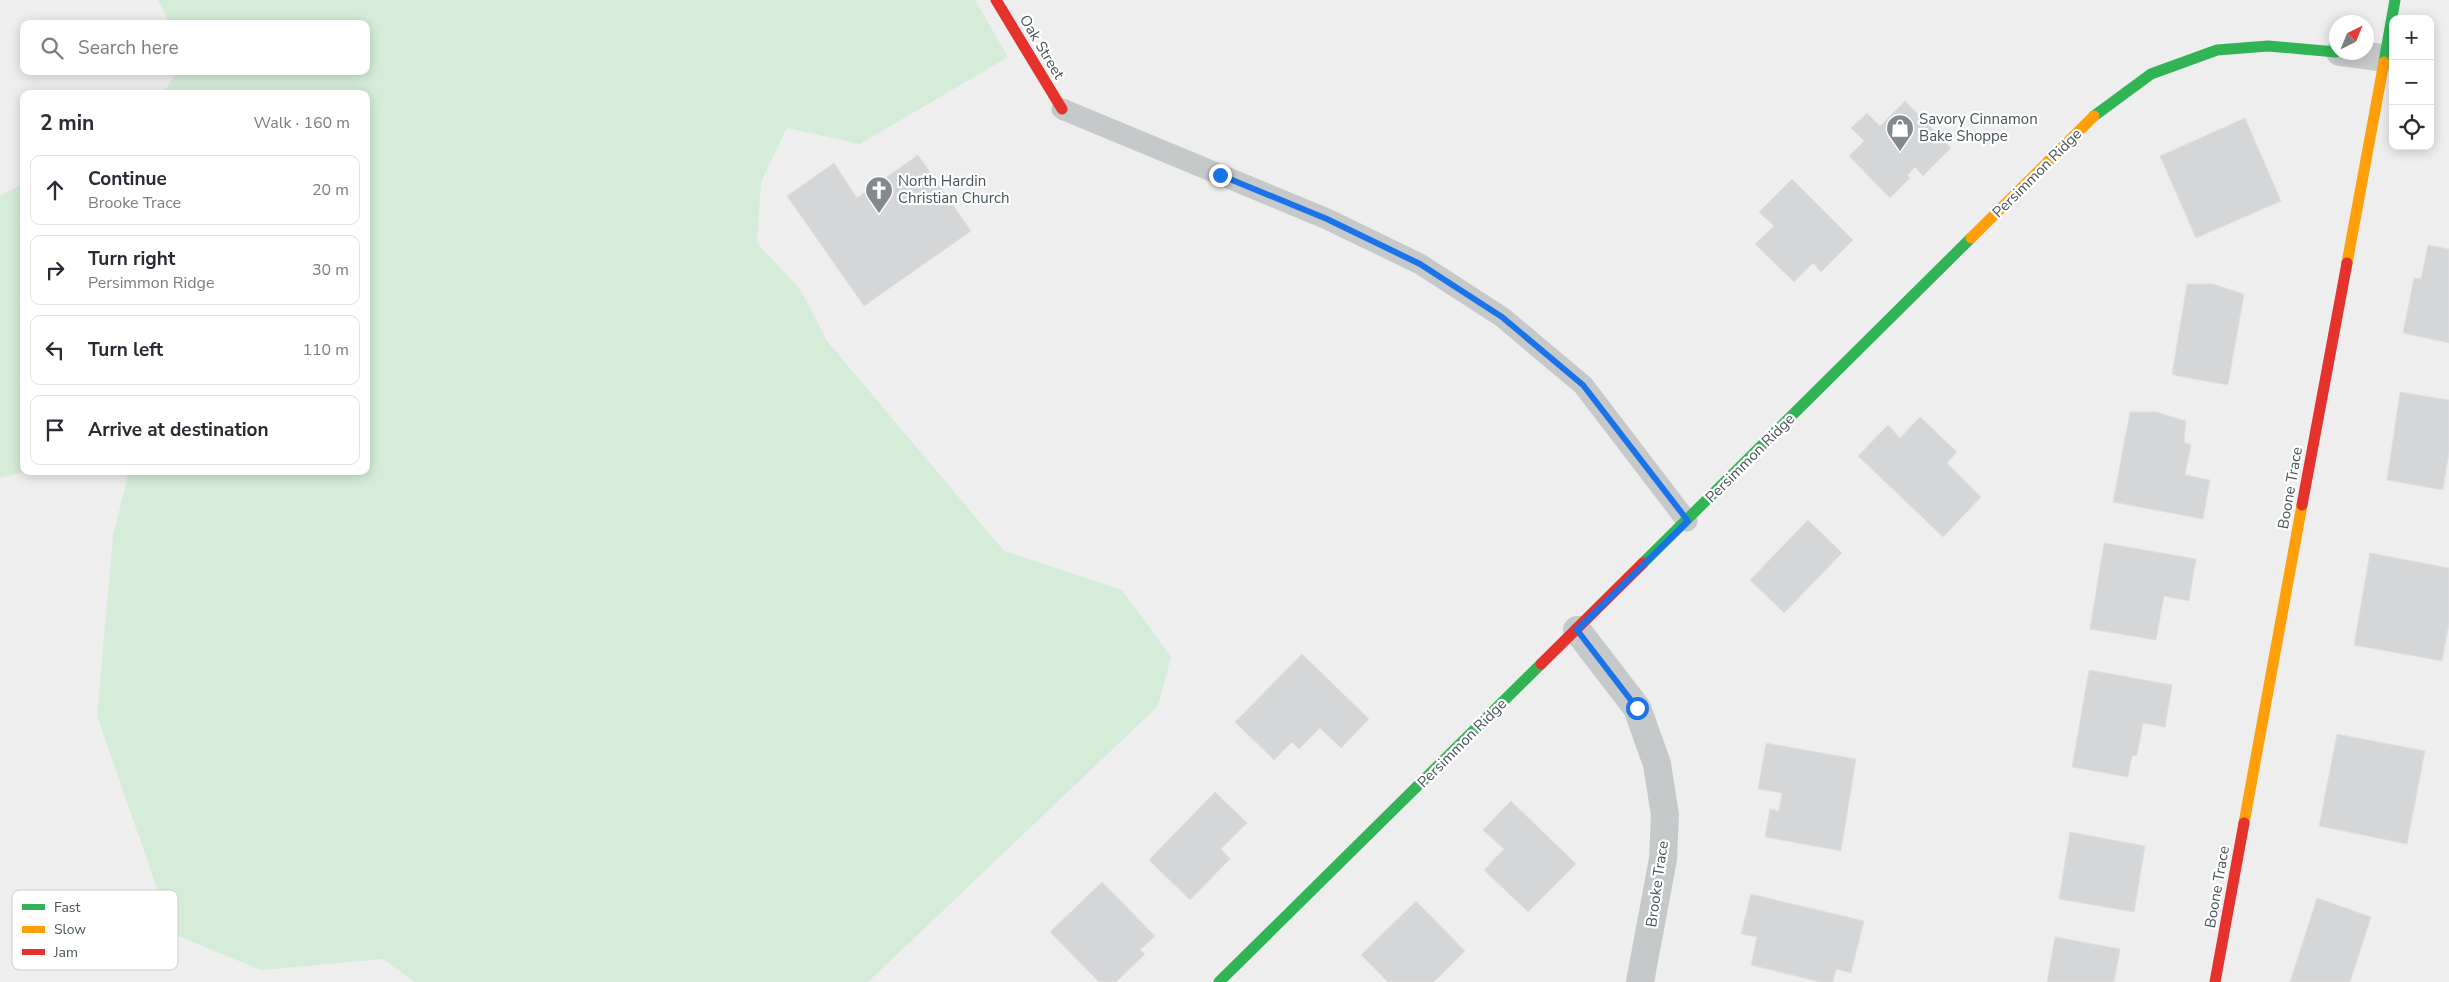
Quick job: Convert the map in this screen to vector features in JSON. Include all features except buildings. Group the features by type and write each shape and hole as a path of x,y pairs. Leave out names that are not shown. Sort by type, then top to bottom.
{"street":[{"name":"Oak Street","path":"996,0 1062,109"},
{"name":"Boone Trace","path":"2215,982 2395,0"},
{"name":"Persimmon Ridge","path":"1219,982 1688,521 2093,117 2151,74 2217,50 2268,46 2329,51"},
{"name":"Persimmon Ridge","path":"2374,57 2384,58"},
{"name":"Brooke Trace","path":"1577,630 1637,708 1657,764 1665,815 1663,859 1640,982"}],"lane":[{"path":"1062,109 1327,219 1420,264 1494,311 1583,385 1688,521"}],"green space":[{"path":"158,0 975,0 1008,57 860,144 787,128 761,182 757,243 800,289 827,341 1004,551 1122,590 1171,657 1158,706 868,982 415,982 383,959 261,970 178,936 178,890 158,890 97,716 113,536 128,475 370,475 370,90 165,90 175,75 370,75 370,20 168,20"},
{"path":"20,185 20,473 0,478 0,196"}],"traffic: fast":[{"path":"2384,62 2395,0"},
{"path":"2094,116 2151,74 2217,50 2268,46 2329,51"},
{"path":"1643,563 1971,238"},
{"path":"1219,982 1541,664"}],"traffic: slow":[{"path":"2347,263 2384,62"},
{"path":"1971,238 2094,116"},
{"path":"2244,823 2302,505"}],"traffic: jam":[{"path":"996,0 1062,109"},
{"path":"2302,505 2347,263"},
{"path":"1541,664 1643,563"},
{"path":"2215,982 2244,823"}],"place":[{"name":"Savory Cinnamon Bake Shoppe","path":"1900,152"},
{"name":"North Hardin Christian Church","path":"879,214"}],"route":[{"path":"1220,175 1327,219 1420,264 1502,317 1583,385 1688,521 1577,630 1637,708"}]}
